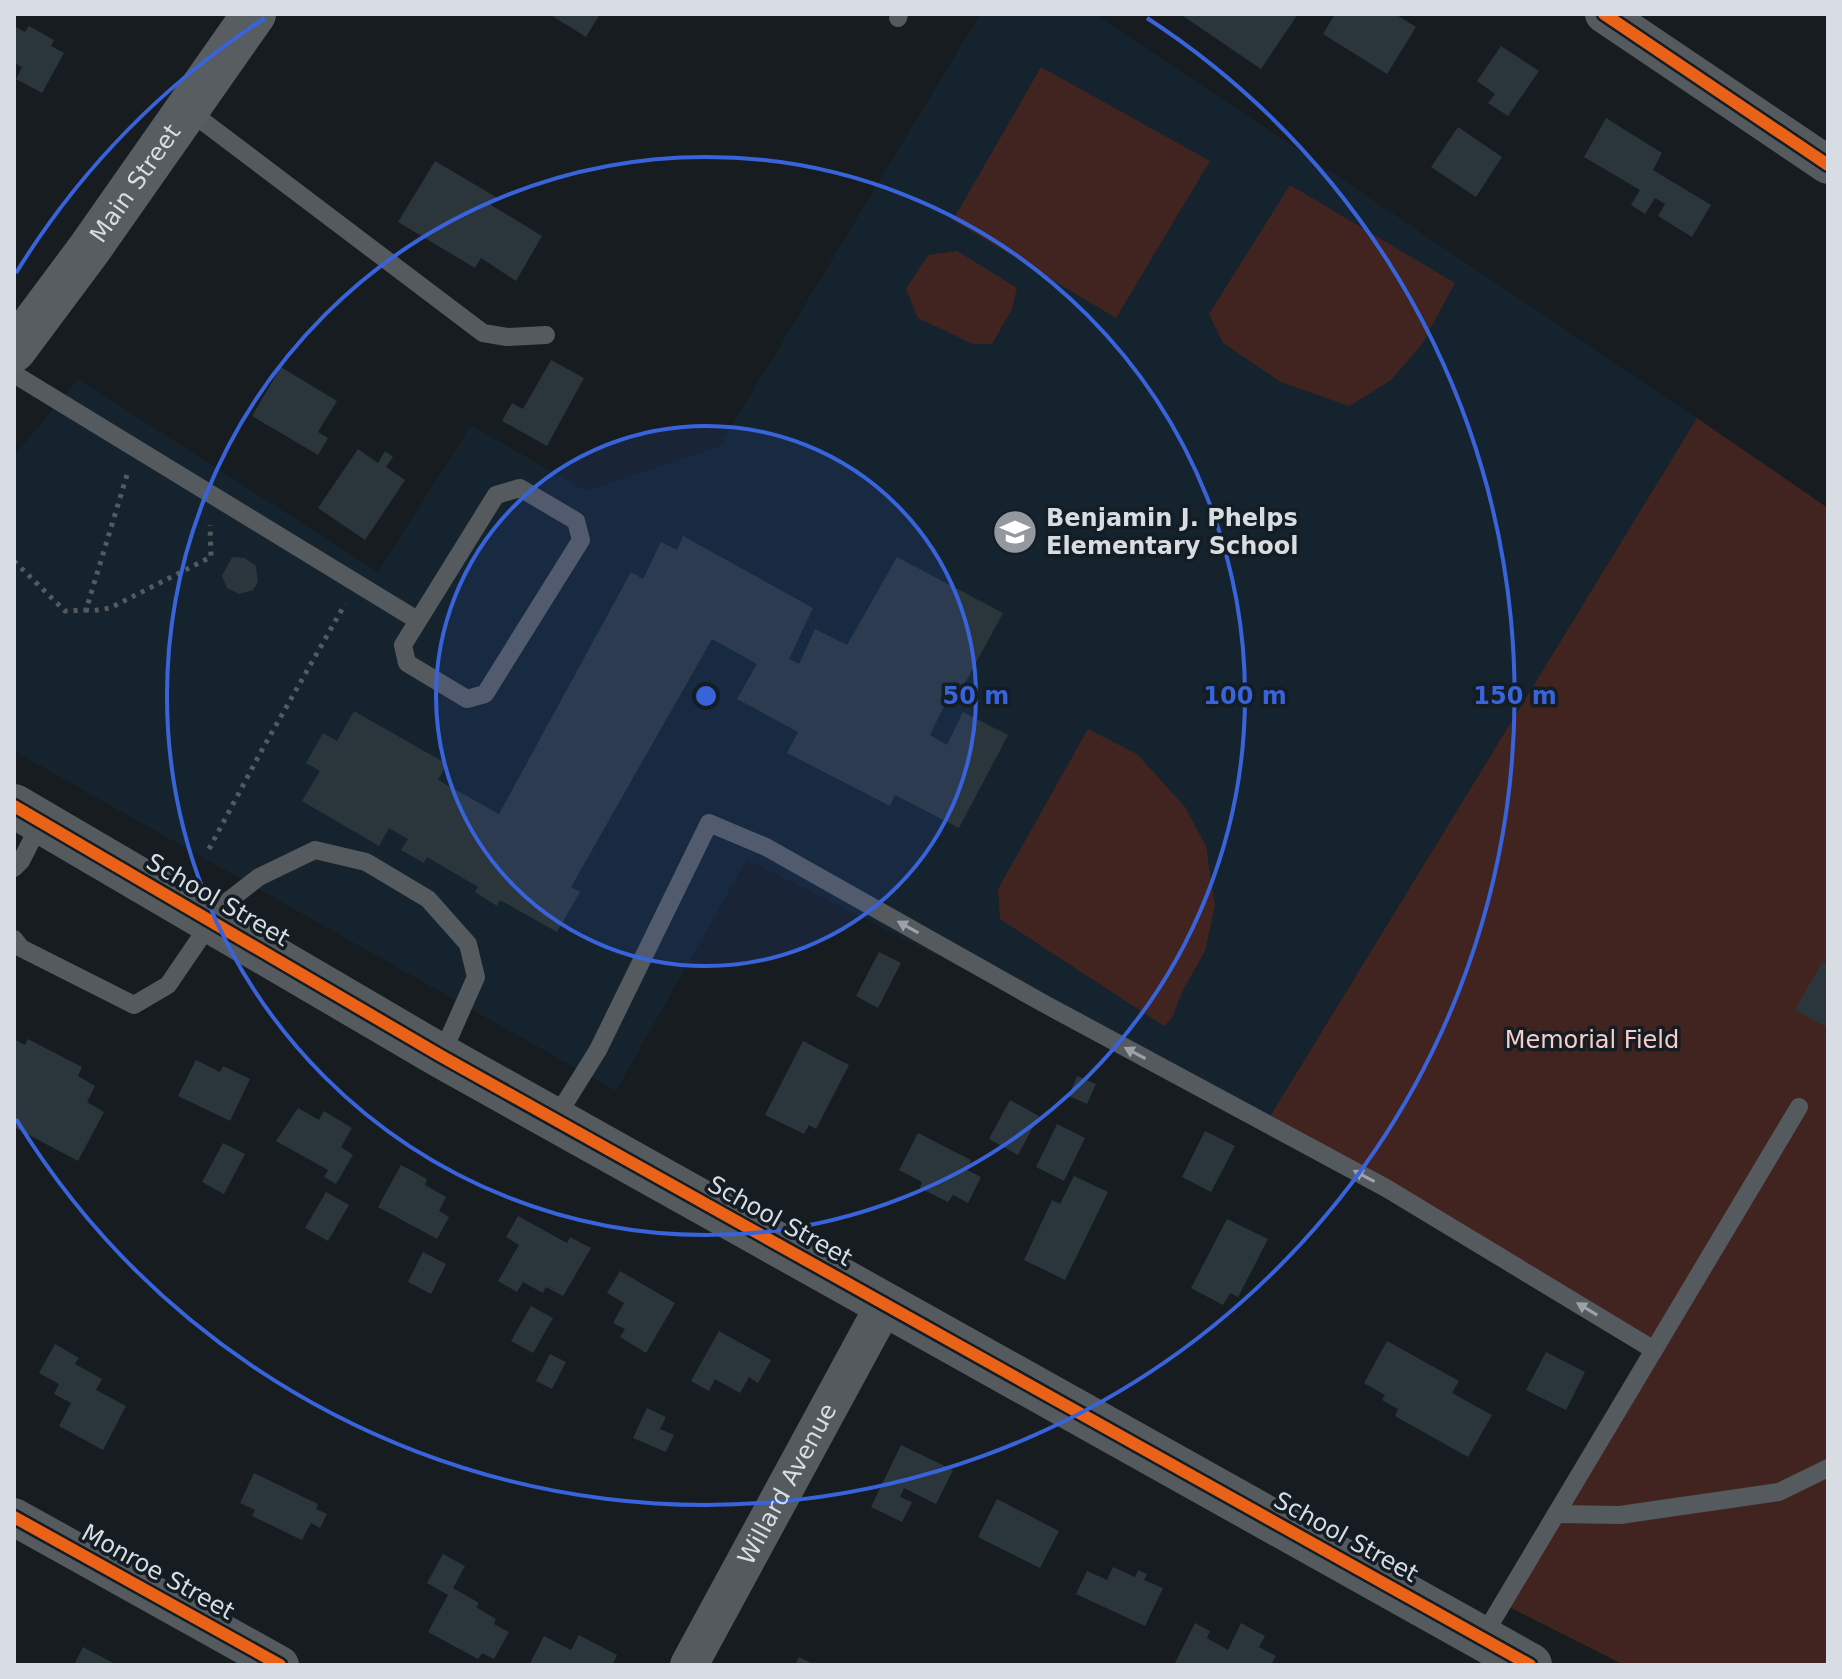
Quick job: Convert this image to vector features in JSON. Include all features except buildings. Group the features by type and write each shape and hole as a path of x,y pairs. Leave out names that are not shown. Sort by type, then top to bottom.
{"main road":[{"name":"Main Street","path":"14,350 90,248 254,14"}],"street":[{"path":"1604,14 1828,165"},
{"name":"School Street","path":"28,814 441,1056 1530,1665"},
{"name":"Willard Avenue","path":"689,1665 885,1304"},
{"name":"Monroe Street","path":"14,1517 280,1665"}],"lane":[{"path":"188,110 483,333 507,337 546,335"},
{"path":"14,374 417,620"},
{"path":"520,488 576,521 581,540 485,694 467,699 407,663 403,645 417,620 496,495 520,488"},
{"path":"14,868 21,861 28,814"},
{"path":"554,1119 598,1050 709,823 766,847 1041,1002 1386,1188 1654,1350"},
{"path":"14,939 21,948 134,1005 168,985 209,920 259,877 315,850 366,862 428,899 468,944 476,977 441,1056"},
{"path":"1482,1638 1799,1107"},
{"path":"1556,1514 1620,1515 1779,1492 1828,1468"}],"path":[{"path":"86,610 136,448"},
{"path":"14,561 65,611 110,608 211,557 208,492"},
{"path":"209,849 357,583"}],"shaded area":[{"name":"Benjamin J. Phelps Elementary School","path":"980,14 1096,14 1697,418 1266,1123 747,859 616,1091 14,751 14,456 78,379 378,572 471,425 586,491 719,447"}],"green space":[{"path":"1041,67 1210,161 1116,318 953,220"},
{"path":"1290,185 1455,283 1422,344 1391,380 1349,406 1281,382 1223,343 1209,314"},
{"path":"957,251 1017,288 1012,309 992,344 973,344 918,318 906,289 928,255"},
{"name":"Memorial Field","path":"1697,418 1828,508 1828,1665 1624,1665 1503,1604 1654,1350 1266,1123"},
{"path":"1088,729 1137,754 1185,807 1206,846 1215,906 1205,951 1183,990 1172,1018 1164,1026 1000,919 998,889"}],"cycle path":[{"path":"1604,14 1828,165"},
{"path":"14,806 441,1056 1530,1665"},
{"path":"14,1517 280,1665"}],"place":[{"name":"Benjamin J. Phelps Elementary School","path":"1015,532"}]}
